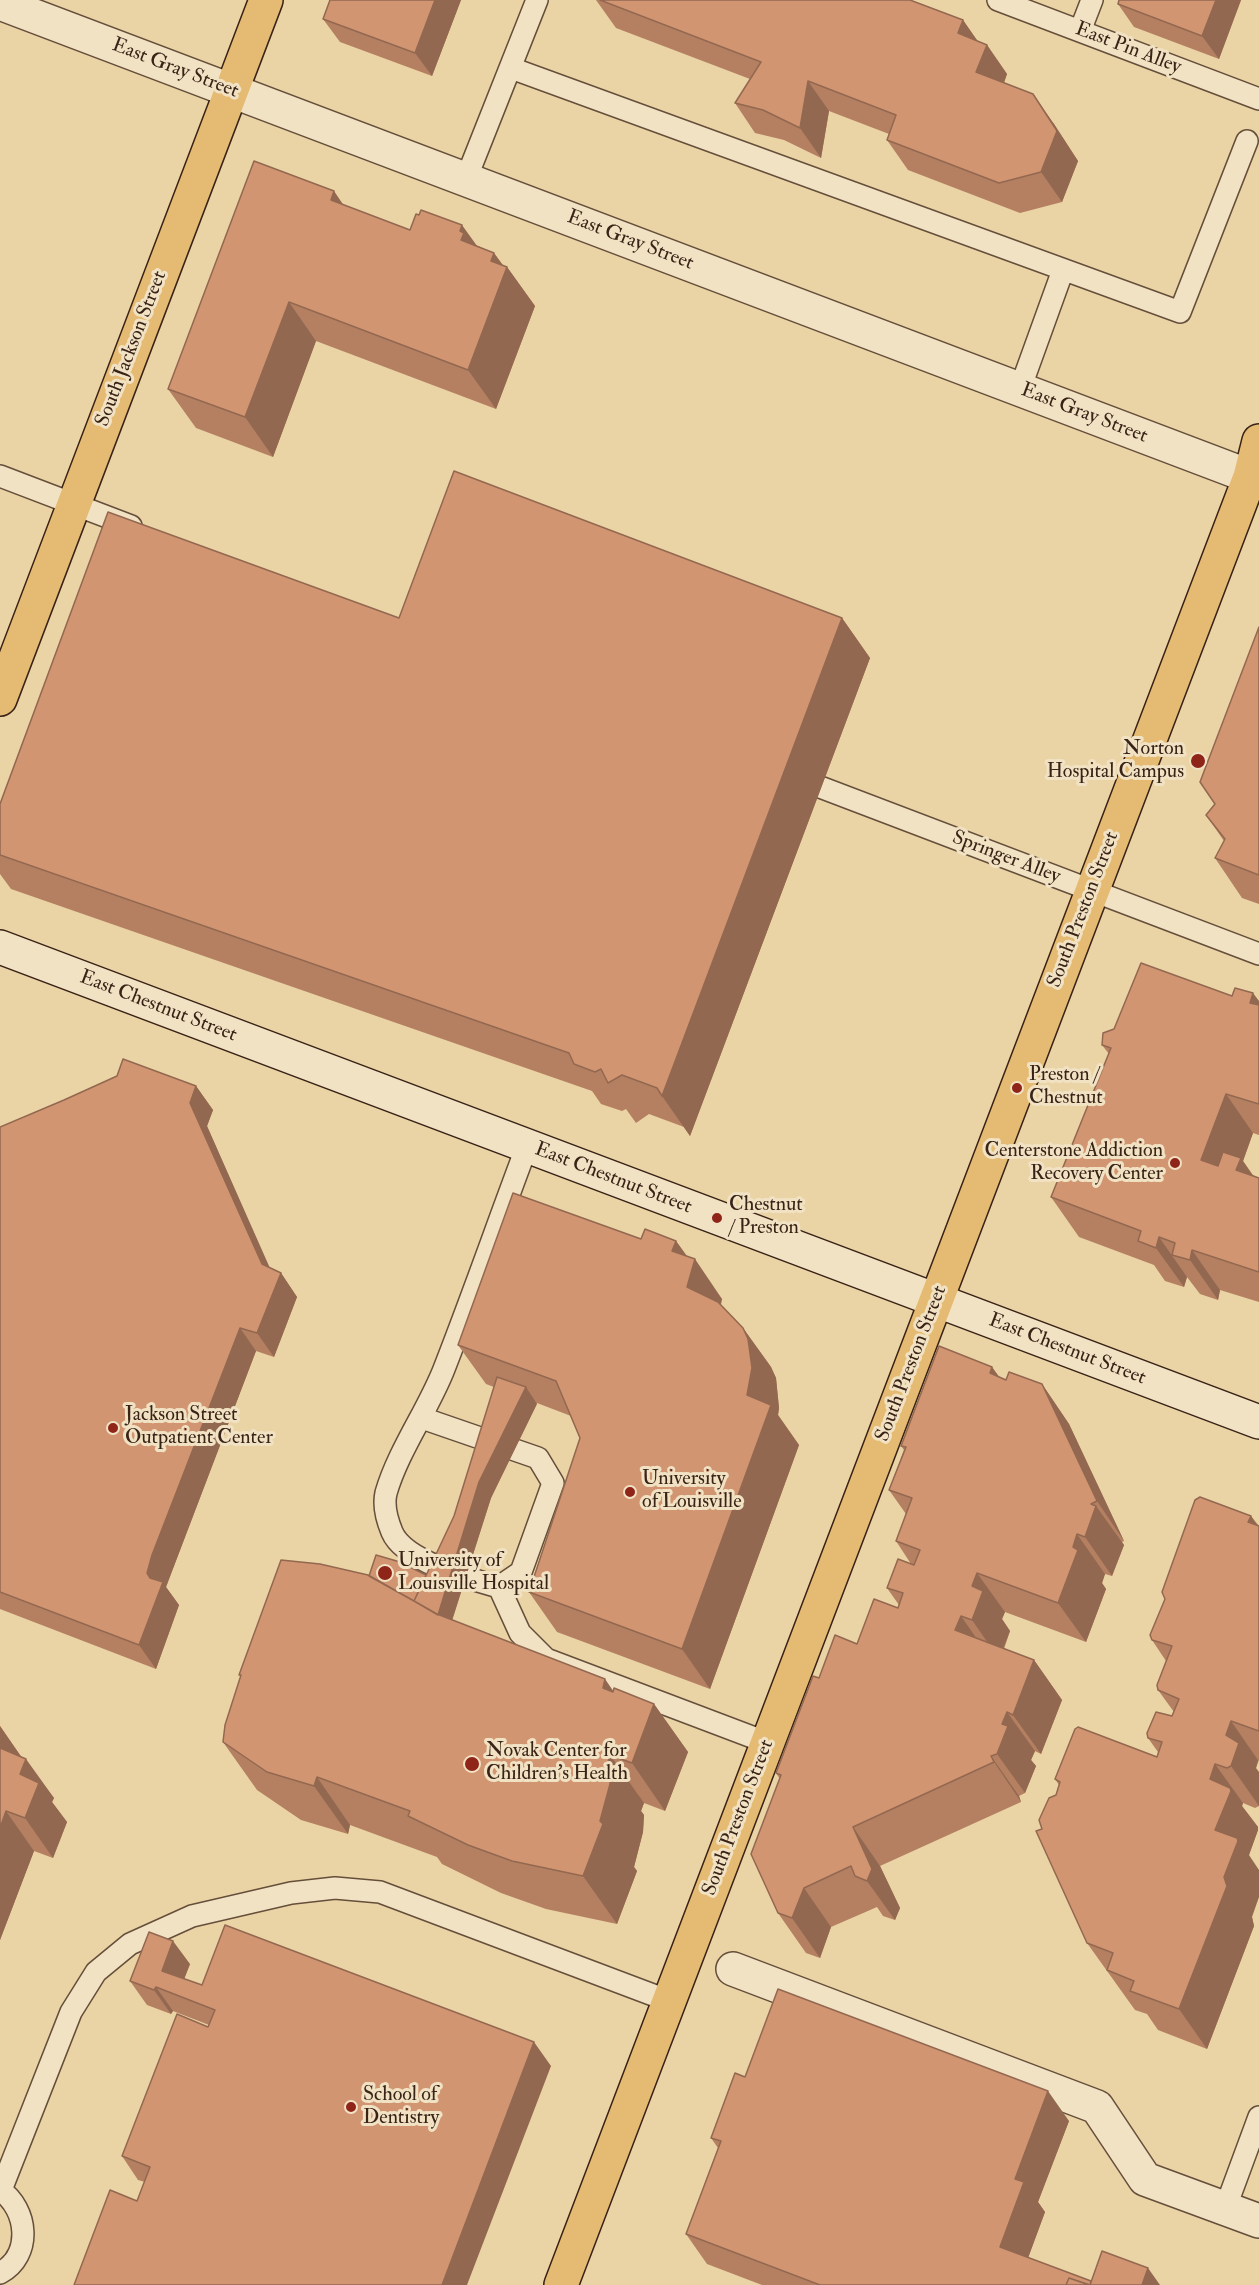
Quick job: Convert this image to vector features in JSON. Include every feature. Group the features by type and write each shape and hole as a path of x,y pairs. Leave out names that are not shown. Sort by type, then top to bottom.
{"main road":[{"name":"South Jackson Street","path":"0,699 266,0"},
{"name":"South Preston Street","path":"561,2285 1092,890 1254,478 1259,441"}],"street":[{"name":"East Gray Street","path":"0,3 1254,478"},
{"name":"East Chestnut Street","path":"0,947 1259,1422"},
{"path":"734,1969 1097,2107 1145,2180 1259,2221"}],"lane":[{"path":"466,179 537,0"},
{"name":"East Pin Alley","path":"998,0 1259,99"},
{"path":"1080,31 1092,0"},
{"path":"511,68 1180,312 1247,141"},
{"path":"1020,389 1063,270"},
{"path":"0,476 149,533"},
{"name":"Springer Alley","path":"820,787 1259,954"},
{"path":"527,1146 444,1370 386,1493 384,1507 393,1535 403,1549 418,1557 447,1570 498,1587 520,1633 546,1659 768,1743"},
{"path":"422,1418 538,1458 553,1483 521,1572 498,1587"},
{"path":"0,2273 14,2261 24,2235 18,2207 1,2190 71,2012 96,1972 130,1944 192,1916 291,1893 335,1888 380,1892 669,2001"},
{"path":"1225,2209 1259,2117"}],"building":[{"path":"330,0 435,0 415,53 323,19"},
{"path":"600,0 910,0 963,20 958,33 987,45 976,72 1033,94 1057,131 1041,172 999,183 887,140 896,115 808,81 800,128 763,110 735,103 761,62"},
{"path":"1119,0 1216,0 1202,36 1118,4"},
{"path":"254,161 334,191 331,200 410,230 416,214 419,215 421,210 462,225 460,231 464,233 461,240 494,253 491,261 507,267 468,370 289,302 245,417 168,389"},
{"path":"454,471 842,618 662,1096 657,1088 622,1075 608,1083 601,1069 595,1072 574,1064 569,1053 0,855 0,804 108,512 399,618"},
{"path":"1259,627 1259,875 1215,858 1225,839 1206,815 1215,804 1200,782"},
{"name":"Centerstone Addiction Recovery Center","path":"1141,963 1232,996 1235,988 1253,993 1250,1003 1259,1005 1259,1104 1226,1094 1201,1160 1218,1166 1223,1152 1241,1158 1236,1170 1259,1178 1259,1272 1192,1250 1190,1260 1172,1255 1175,1243 1159,1237 1156,1248 1138,1241 1141,1231 1051,1197 1111,1048 1102,1045 1103,1033 1114,1029"},
{"name":"Jackson Street Outpatient Center","path":"123,1059 196,1086 190,1103 262,1264 281,1273 257,1333 240,1328 152,1555 147,1573 150,1578 163,1582 139,1645 0,1592 0,1127 117,1076"},
{"path":"513,1193 641,1239 645,1229 676,1241 672,1251 695,1259 687,1287 718,1302 743,1328 748,1339 752,1368 747,1395 771,1405 682,1649 529,1592 580,1438 556,1381 458,1345"},
{"path":"939,1346 992,1367 990,1373 1006,1380 1009,1372 1042,1384 1097,1501 1091,1504 1096,1506 1085,1537 1077,1534 1073,1547 1078,1550 1058,1603 977,1573 972,1586 983,1591 972,1620 961,1616 955,1630 1034,1660 1013,1715 1007,1712 1002,1724 1008,1726 997,1754 991,1756 994,1762 853,1827 872,1869 867,1881 855,1876 851,1866 804,1888 792,1918 778,1913 751,1854 781,1775 776,1773 813,1676 819,1678 835,1635 857,1644 874,1599 898,1608 903,1593 887,1588 898,1559 914,1565 920,1550 896,1541 912,1498 889,1490 906,1447 901,1446"},
{"path":"497,1377 526,1387 479,1482 438,1615 414,1601 454,1516"},
{"path":"1200,1497 1251,1516 1248,1522 1259,1526 1259,1731 1231,1721 1226,1735 1239,1743 1231,1766 1227,1768 1215,1764 1210,1779 1230,1788 1231,1791 1215,1830 1237,1838 1238,1841 1224,1877 1227,1886 1179,2009 1130,1991 1134,1981 1107,1970 1113,1953 1087,1943 1036,1831 1042,1829 1039,1820 1049,1798 1056,1795 1060,1782 1055,1779 1075,1729 1078,1727 1157,1757 1162,1742 1148,1738 1147,1733 1156,1712 1172,1716 1179,1699 1158,1690 1157,1685 1172,1646 1152,1640 1150,1635 1165,1599 1162,1592 1195,1500"},
{"path":"376,1555 400,1562 426,1575 414,1601 369,1576"},
{"name":"Novak Center for Children's Health","path":"281,1560 320,1564 368,1575 437,1614 605,1679 603,1688 613,1692 614,1688 654,1704 632,1763 610,1755 607,1766 610,1767 610,1784 600,1821 603,1824 583,1876 512,1861 468,1845 408,1816 410,1811 317,1777 314,1786 267,1772 223,1742 225,1725 241,1675 239,1675"},
{"path":"0,1748 26,1759 20,1774 39,1783 25,1818 6,1811 0,1828"},
{"name":"School of Dentistry","path":"225,1925 534,2042 442,2285 74,2285 110,2190 137,2201 150,2167 122,2156 177,2014 208,2027 215,2010 156,1987 154,1990 130,1981 149,1932 173,1941 162,1971 202,1985"},
{"path":"778,1989 1048,2091 1015,2179 1024,2182 1000,2247 1091,2281 1090,2285 1069,2278 1066,2285 820,2285 686,2234 721,2141 711,2138 735,2073 745,2077"},
{"path":"1102,2251 1148,2268 1142,2285 1090,2285"},
{"path":"1069,2278 1089,2285 1066,2285"}],"place":[{"name":"Norton Hospital Campus","path":"1198,761"},
{"name":"Preston / Chestnut","path":"1017,1088"},
{"name":"Centerstone Addiction Recovery Center","path":"1175,1163"},
{"name":"Chestnut / Preston","path":"717,1218"},
{"name":"Jackson Street Outpatient Center","path":"113,1428"},
{"name":"University of Louisville","path":"630,1492"},
{"name":"University of Louisville Hospital","path":"385,1573"},
{"name":"Novak Center for Children's Health","path":"472,1764"},
{"name":"School of Dentistry","path":"351,2107"}]}
